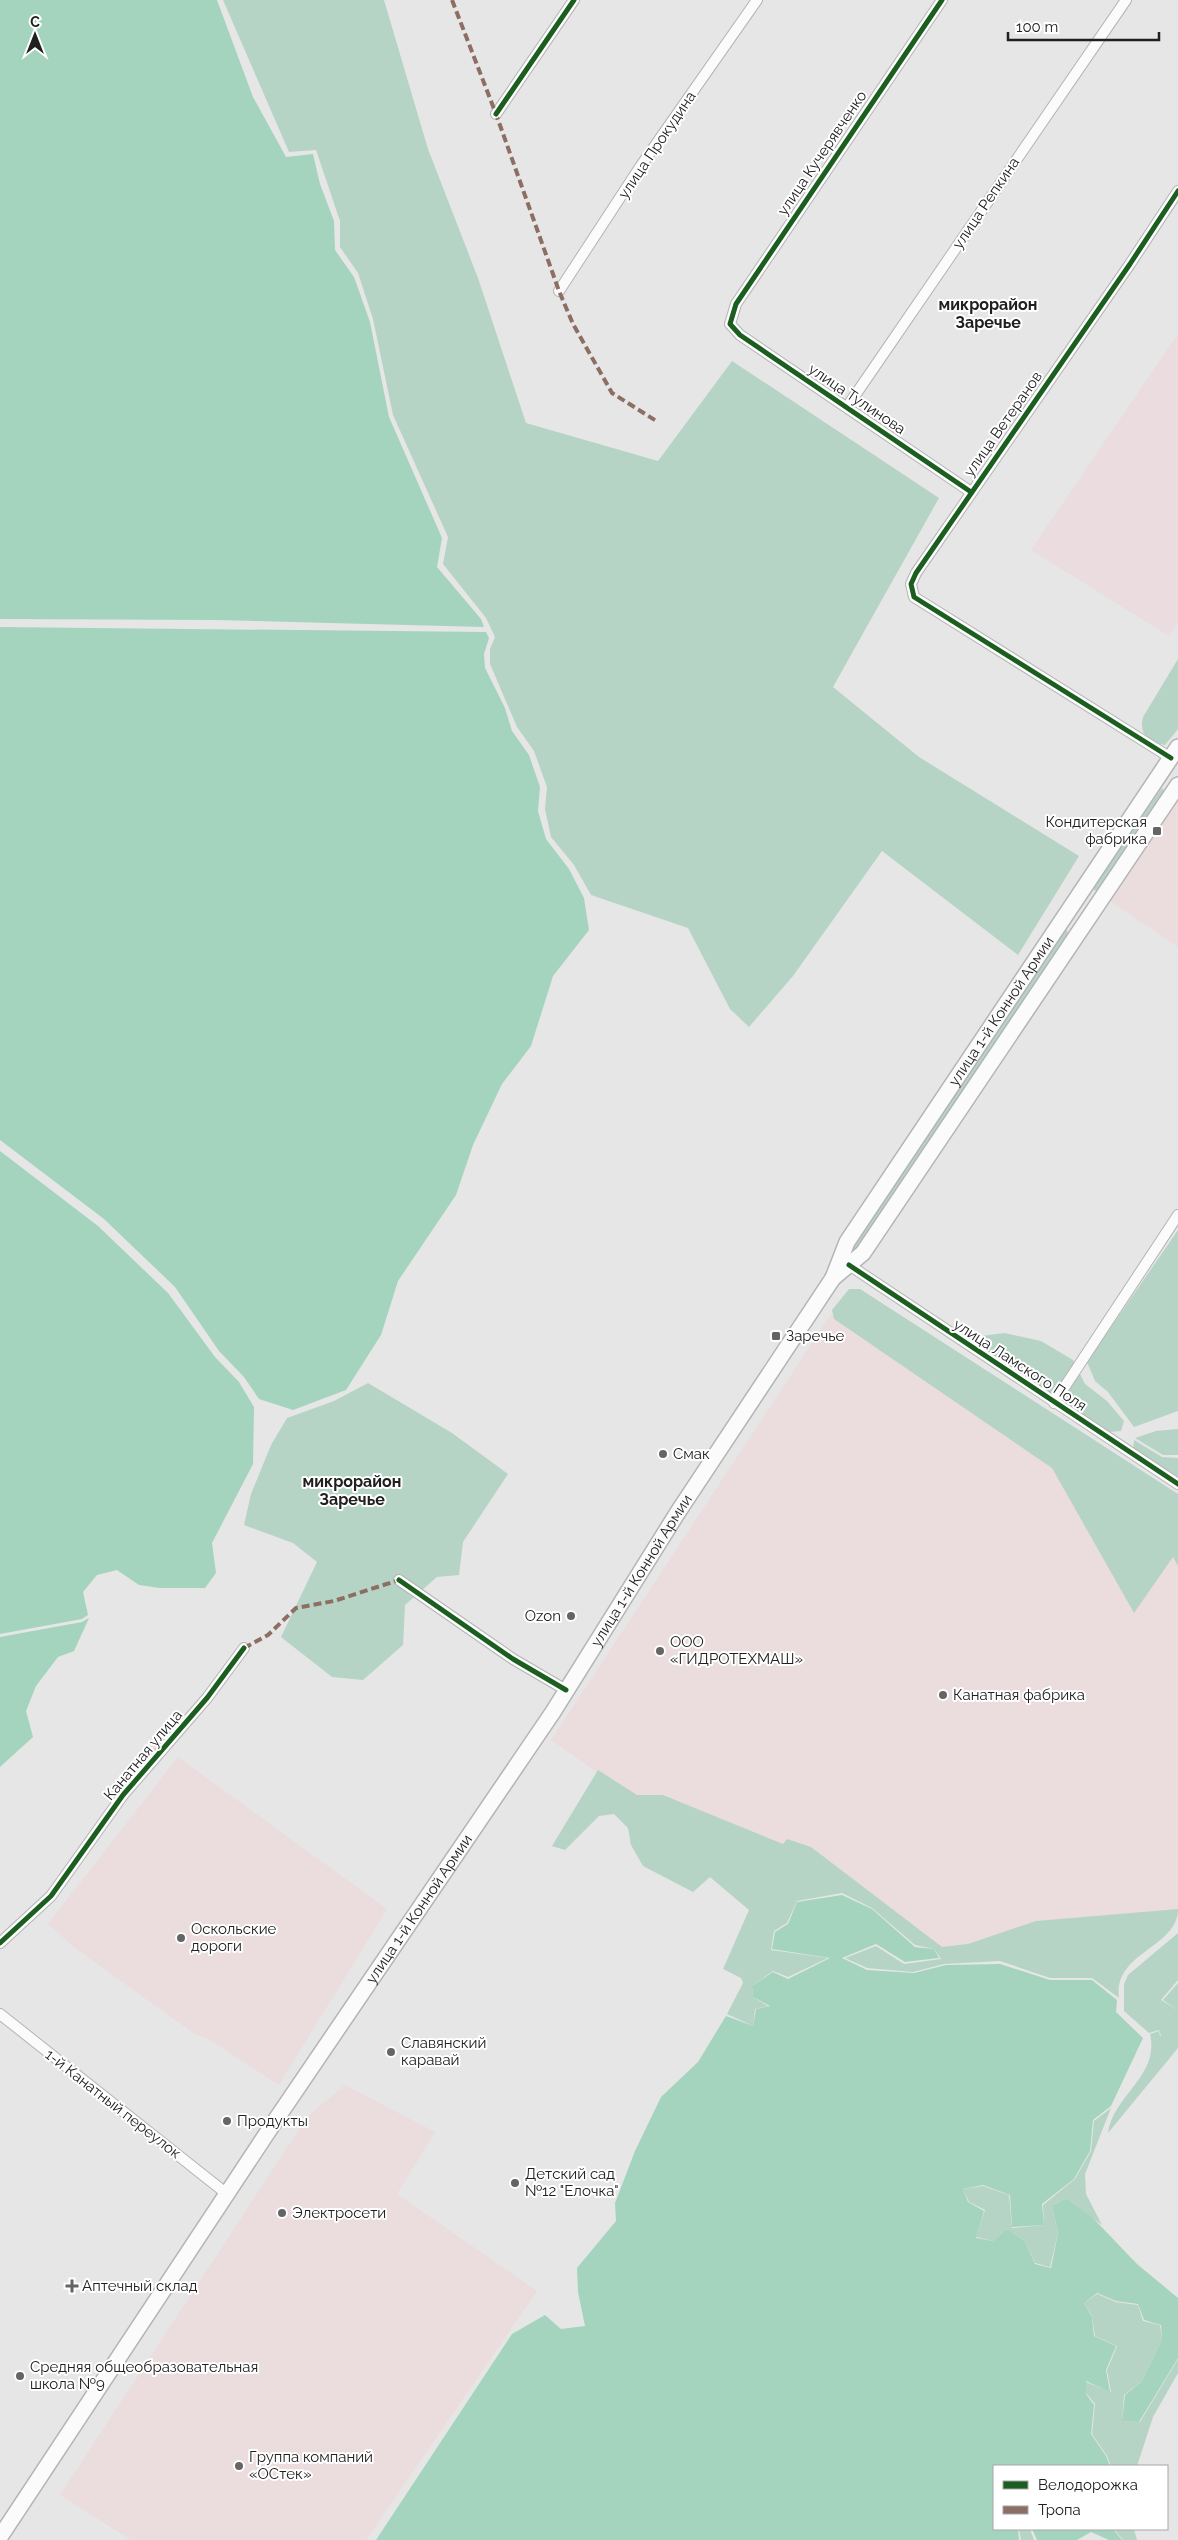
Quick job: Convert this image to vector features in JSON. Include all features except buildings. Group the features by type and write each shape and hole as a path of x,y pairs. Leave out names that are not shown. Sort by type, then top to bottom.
{"main road":[{"name":"улица 1-й Конной Армии","path":"0,2537 376,1971 486,1812 566,1690 678,1512 833,1278 847,1242 1074,902 1174,759"},
{"name":"улица 1-й Конной Армии","path":"833,1278 863,1253 1178,785"},
{"path":"1074,902 1092,914"}],"street":[{"path":"496,114 574,0"},
{"name":"улица Прокудина","path":"559,291 640,167 757,0"},
{"name":"улица Кучерявченко","path":"730,324 736,304 942,0"},
{"name":"улица Репкина","path":"847,407 1126,0"},
{"name":"улица Ветеранов","path":"1174,759 914,597 912,584 916,573 1130,264 1178,191"},
{"name":"улица Тулинова","path":"730,324 740,335 971,492"},
{"path":"1054,1403 1178,1215"},
{"name":"улица Ламского Поля","path":"849,1265 1178,1484"},
{"path":"399,1580 513,1659 566,1690"},
{"name":"Канатная улица","path":"0,1943 51,1896 123,1795 207,1698 244,1648"},
{"name":"1-й Канатный переулок","path":"0,2014 227,2194"}],"shaded area":[{"path":"1178,334 1178,622 1169,636 1031,550"},
{"path":"1178,801 1178,947 1110,901"},
{"path":"831,1314 1060,1469 1174,1551 1178,1559 1178,1915 941,1953 804,1853 632,1797 551,1740"},
{"path":"178,1757 387,1909 279,2085 207,2038 196,2035 75,1948 48,1924"},
{"path":"345,2085 435,2132 397,2194 537,2291 366,2540 131,2540 60,2495 307,2117"}],"green space":[{"path":"0,0 217,0 253,97 286,157 313,154 320,184 334,221 335,250 354,277 370,322 389,417 442,538 437,567 481,619 484,627 216,620 0,619"},
{"path":"223,0 384,0 428,149 478,278 526,423 658,461 732,361 939,498 833,687 919,757 1079,856 1018,955 882,851 793,976 749,1027 730,1009 688,928 591,895 574,865 551,837 545,809 547,787 534,751 517,727 490,664 490,649 495,637 486,618 443,564 448,537 393,415 373,319 358,273 340,247 340,221 316,150 289,152"},
{"path":"0,627 486,632 489,638 484,654 485,668 505,708 512,731 529,755 540,787 538,811 546,839 569,869 584,898 589,930 553,976 531,1046 502,1084 473,1145 456,1195 398,1281 381,1335 346,1390 293,1410 259,1399 244,1377 219,1351 175,1287 104,1219 0,1140"},
{"path":"1178,659 1178,729 1165,745 1159,744 1149,739 1143,732 1143,717"},
{"path":"1162,788 1165,792 1100,888 1094,891 1094,884"},
{"path":"1067,930 1069,936 855,1252 852,1251 856,1239 1064,931"},
{"path":"0,1151 98,1226 168,1293 215,1357 239,1382 254,1407 253,1464 212,1543 216,1573 205,1588 160,1588 139,1585 117,1570 97,1575 83,1592 88,1615 82,1619 0,1634"},
{"path":"1178,1230 1178,1411 1134,1427 1108,1392 1095,1381 1087,1362"},
{"path":"849,1289 860,1289 1178,1494 1178,1566 1173,1557 1134,1613 1052,1468 834,1319 832,1310"},
{"path":"1004,1333 1041,1341 1073,1360 1085,1384 1107,1401 1124,1421 1121,1431 1109,1432 966,1338"},
{"path":"368,1383 452,1433 508,1474 463,1542 459,1575 437,1577 405,1605 403,1645 363,1680 332,1677 281,1637 317,1562 293,1543 244,1525 251,1494 271,1445 287,1418 334,1401"},
{"path":"1178,1429 1178,1455 1163,1455 1135,1438 1156,1431"},
{"path":"1134,1440 1162,1457 1178,1458 1178,1479 1133,1449"},
{"path":"89,1618 74,1651 58,1657 36,1686 26,1711 33,1737 0,1767 0,1637 82,1622"},
{"path":"598,1770 637,1795 663,1795 783,1844 787,1839 811,1847 942,1947 968,1944 1036,1921 1178,1909 1175,1922 1168,1933 1135,1960 1126,1970 1120,1983 1119,1998 1092,1978 1050,1978 1000,1961 944,1964 913,1972 867,1968 845,1958 876,1946 904,1964 941,1959 934,1949 915,1945 872,1908 842,1893 797,1901 787,1923 774,1931 771,1950 828,1958 788,1977 773,1971 752,1986 753,1997 768,2006 755,2009 753,2026 727,2014 743,1983 741,1978 723,1969 749,1910 710,1877 693,1892 643,1866 631,1845 628,1828 614,1814 599,1816 565,1850 552,1846"},
{"path":"842,1895 872,1909 915,1947 934,1949 939,1958 905,1962 876,1944 842,1958 867,1970 914,1973 946,1965 1000,1964 1050,1980 1092,1980 1117,2000 1116,2012 1143,2038 1111,2106 1093,2120 1090,2151 1074,2179 1042,2204 1044,2225 1012,2227 1010,2195 983,2185 963,2189 968,2202 984,2211 976,2238 993,2241 1007,2229 1025,2241 1035,2264 1051,2268 1058,2233 1052,2206 1066,2198 1092,2217 1137,2264 1178,2298 1178,2358 1139,2422 1122,2421 1125,2395 1142,2381 1162,2339 1161,2325 1144,2320 1138,2304 1116,2301 1097,2293 1084,2303 1092,2317 1094,2336 1116,2346 1106,2370 1110,2392 1086,2381 1086,2394 1094,2405 1091,2434 1106,2456 1110,2465 993,2465 993,2530 1018,2530 1019,2540 376,2540 512,2334 545,2315 561,2329 585,2326 578,2292 577,2268 616,2221 615,2203 635,2151 661,2097 698,2062 726,2016 753,2026 756,2009 770,2006 753,1997 752,1986 773,1972 788,1979 830,1958 772,1949 775,1932 788,1924 797,1902"},
{"path":"1178,1933 1178,1980 1161,2000 1176,2009 1163,2000 1178,1983 1178,2048 1108,2133 1118,2107 1142,2074 1148,2062 1151,2049 1150,2034 1159,2031 1161,2036 1159,2030 1149,2033 1124,2011 1124,1984 1128,1975"},
{"path":"1111,2108 1085,2174 1086,2194 1102,2225 1066,2198 1052,2206 1058,2233 1050,2267 1035,2263 1025,2241 1007,2229 993,2241 976,2237 985,2210 969,2202 963,2189 983,2186 1009,2195 1012,2228 1044,2225 1043,2205 1075,2179 1091,2151 1094,2121"},
{"path":"1097,2294 1116,2302 1138,2305 1143,2321 1160,2325 1162,2339 1142,2381 1124,2395 1122,2421 1140,2422 1178,2359 1178,2373 1153,2417 1137,2465 1111,2465 1107,2456 1092,2434 1095,2404 1086,2393 1086,2382 1111,2392 1107,2370 1117,2346 1095,2336 1092,2316 1084,2303"},
{"path":"1019,2530 1030,2530 1034,2540 1021,2540"},
{"path":"1032,2530 1114,2530 1122,2540 1109,2540 1091,2532 1077,2540 1037,2540"},
{"path":"1115,2530 1134,2530 1137,2540 1123,2540"}],"marked path":[{"path":"452,0 496,114 559,291 573,324 612,393 658,422"},
{"path":"244,1648 268,1635 296,1608 334,1601 399,1580"}],"cycle path":[{"path":"496,114 574,0"},
{"path":"942,0 736,304 730,324 740,335 971,492"},
{"path":"1171,758 914,597 911,584 916,573 1130,264 1178,191"},
{"path":"849,1265 1178,1484"},
{"path":"399,1580 513,1659 566,1690"},
{"path":"0,1943 51,1896 123,1795 207,1698 244,1648"}],"place":[{"name":"Кондитерская фабрика","path":"1157,831"},
{"name":"Заречье","path":"776,1336"},
{"name":"Смак","path":"663,1454"},
{"name":"Ozon","path":"571,1616"},
{"name":"ООО «ГИДРОТЕХМАШ»","path":"660,1651"},
{"name":"Канатная фабрика","path":"943,1695"},
{"name":"Оскольские дороги","path":"181,1938"},
{"name":"Славянский каравай","path":"391,2052"},
{"name":"Продукты","path":"227,2121"},
{"name":"Детский сад №12 \"Елочка\"","path":"515,2183"},
{"name":"Электросети","path":"282,2213"},
{"name":"Аптечный склад","path":"72,2286"},
{"name":"Средняя общеобразовательная школа №9","path":"20,2376"},
{"name":"Группа компаний «ОСтек»","path":"239,2466"}],"district":[{"name":"микрорайон Заречье","path":"988,313"},
{"name":"микрорайон Заречье","path":"352,1490"}]}
